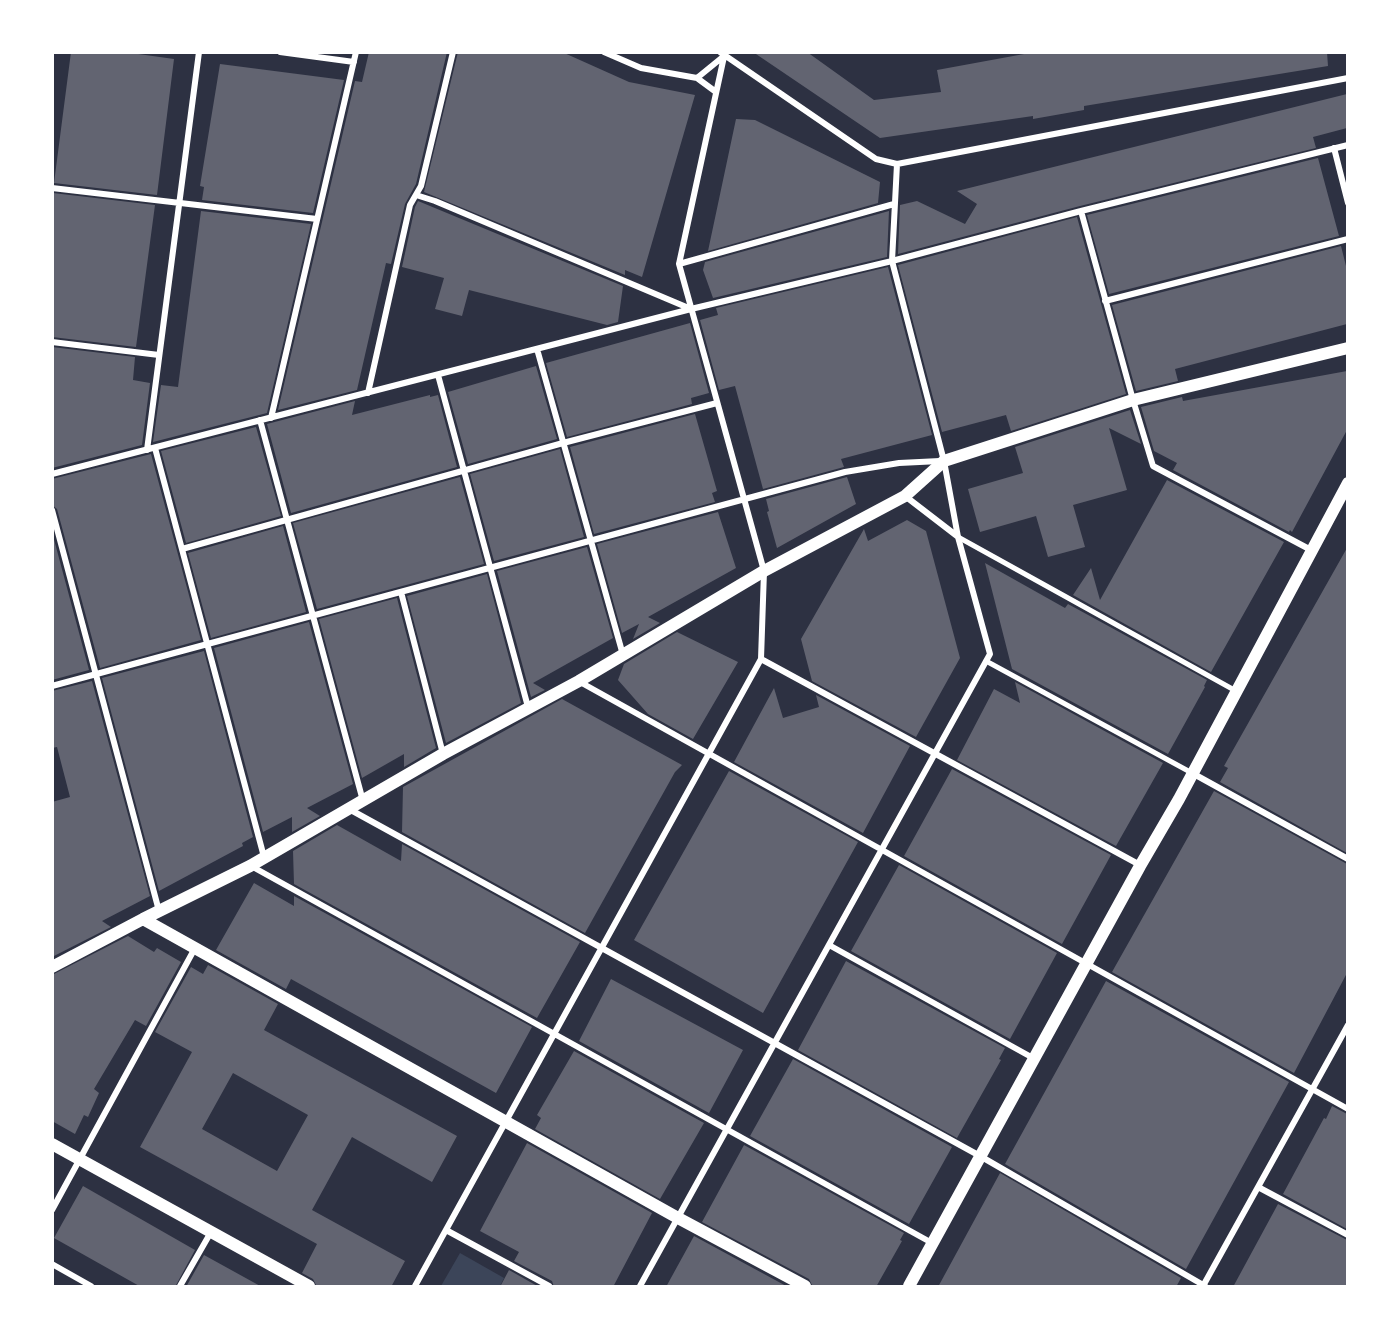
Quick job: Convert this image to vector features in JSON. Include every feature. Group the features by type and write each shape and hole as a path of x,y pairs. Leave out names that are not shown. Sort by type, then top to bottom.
{"main road":[{"path":"52,967 250,866 444,754 579,681 764,571 905,496 944,461 1133,400 1347,348"},
{"path":"909,1287 1192,773 1347,483"},
{"path":"143,919 805,1287"},
{"path":"52,1144 309,1287"}],"street":[{"path":"147,450 198,52"},
{"path":"280,52 354,62"},
{"path":"271,418 356,52"},
{"path":"368,393 410,205 421,186 453,52"},
{"path":"604,52 641,68 697,78 716,92"},
{"path":"697,78 723,54"},
{"path":"415,1287 761,659 764,571 679,264 723,54"},
{"path":"723,54 876,159 897,164 1347,78"},
{"path":"52,474 691,309 892,261 1347,145"},
{"path":"1334,148 1347,203"},
{"path":"640,1287 990,654 958,537 944,461 892,261 897,164"},
{"path":"52,188 317,219"},
{"path":"416,195 446,205 691,309"},
{"path":"679,264 894,204"},
{"path":"1081,211 1153,466 1311,550"},
{"path":"1106,301 1347,239"},
{"path":"52,342 159,355"},
{"path":"537,349 623,654"},
{"path":"438,375 528,707"},
{"path":"182,549 563,443 717,403"},
{"path":"260,420 363,801"},
{"path":"155,447 264,858"},
{"path":"52,686 845,472 899,463 944,461"},
{"path":"905,496 958,537 1236,691"},
{"path":"52,510 159,911"},
{"path":"401,592 444,754"},
{"path":"761,659 1140,866"},
{"path":"986,661 1347,859"},
{"path":"579,681 1347,1109"},
{"path":"349,809 980,1156 1204,1286 1347,1025"},
{"path":"250,866 932,1243"},
{"path":"829,945 1034,1058"},
{"path":"52,1210 195,948"},
{"path":"1258,1187 1347,1235"},
{"path":"446,1230 549,1287"},
{"path":"180,1287 211,1232"},
{"path":"52,1264 91,1287"}],"shaded area":[{"path":"460,1253 504,1278 500,1286 441,1286"}],"building":[{"path":"71,52 124,52 174,59 157,195 54,183"},
{"path":"369,52 447,52 416,184 405,204 391,264 386,263 357,390 278,410 355,81 362,82"},
{"path":"458,52 562,52 629,82 695,95 642,277 625,270 625,275 424,192"},
{"path":"753,52 807,52 874,100 941,92 937,70 1035,52 1327,52 1328,66 1084,106 1084,110 1033,119 1033,116 880,138"},
{"path":"220,64 344,80 313,213 202,200 204,187 200,186"},
{"path":"1347,94 1347,128 1313,137 1316,148 898,254 900,205 917,201 965,224 977,204 957,191"},
{"path":"736,119 755,120 880,182 878,203 708,251"},
{"path":"1318,158 1339,236 1109,294 1087,215"},
{"path":"53,193 155,205 136,347 52,337"},
{"path":"418,201 623,286 618,322 607,325 469,290 462,316 435,309 444,278 402,267"},
{"path":"201,211 311,224 267,413 153,442 161,385 178,387"},
{"path":"889,211 887,257 713,298 703,270 705,262"},
{"path":"1077,217 1126,394 1011,431 1006,415 942,432 898,265"},
{"path":"1341,246 1347,270 1347,324 1175,369 1178,381 1136,391 1112,305"},
{"path":"888,267 932,435 841,459 844,467 763,489 735,386 719,390 700,320 718,315 716,308"},
{"path":"690,323 709,393 691,398 692,404 567,437 546,363"},
{"path":"52,347 135,357 133,380 150,383 142,445 52,468"},
{"path":"536,366 557,439 468,464 448,392"},
{"path":"1347,371 1347,430 1292,532 1173,470 1177,463 1154,451 1141,407 1182,397 1183,401"},
{"path":"430,395 430,397 438,395 457,467 291,513 267,424 355,401 352,415"},
{"path":"1130,410 1141,444 1109,428 1127,490 1073,505 1085,547 1048,557 1036,516 980,532 968,489 1023,473 1015,447"},
{"path":"695,414 717,491 712,493 715,502 594,534 570,447"},
{"path":"256,427 281,516 186,543 161,451"},
{"path":"560,449 584,537 494,561 470,474"},
{"path":"151,454 201,640 100,668 57,509 52,505 52,479"},
{"path":"460,477 484,564 317,609 293,523"},
{"path":"847,477 856,504 777,548 767,512 769,511 766,499"},
{"path":"1167,480 1284,542 1211,672 1073,595 1091,568 1100,600"},
{"path":"718,512 736,568 648,617 660,623 633,639 639,624 622,633 597,544"},
{"path":"907,520 926,531 960,658 916,737 812,681 801,639 864,529 868,541"},
{"path":"283,526 306,612 211,638 188,553"},
{"path":"52,532 89,670 52,680"},
{"path":"587,547 613,638 533,683 545,690 531,697 497,571"},
{"path":"1347,548 1347,853 1220,782 1228,768 1224,766"},
{"path":"985,563 1065,608 1068,604 1207,680 1168,754 1012,669"},
{"path":"487,574 521,703 446,743 407,596"},
{"path":"397,598 436,748 404,767 404,754 362,778 319,619"},
{"path":"309,622 353,784 307,808 320,816 292,832 292,817 263,832 214,648"},
{"path":"677,632 738,662 693,739 648,714 618,680 624,664"},
{"path":"204,651 253,837 242,843 243,846 159,891 102,678"},
{"path":"92,681 150,896 102,921 111,927 52,957 52,802 70,797 57,747 52,748 52,691"},
{"path":"1015,682 1163,763 1116,846 957,760 994,689 1020,703"},
{"path":"774,688 783,718 819,707 816,695 910,746 863,833 734,762"},
{"path":"562,699 682,765 675,772 585,933 402,832 403,787"},
{"path":"952,769 1111,855 1062,944 904,856"},
{"path":"729,771 858,842 763,1013 634,940"},
{"path":"1214,791 1347,864 1347,973 1294,1073 1112,972"},
{"path":"337,825 401,861 402,844 580,942 537,1018 294,884 293,851"},
{"path":"899,865 1057,953 1010,1039 851,951"},
{"path":"254,883 294,906 294,896 532,1027 496,1093 291,979 286,989 216,950"},
{"path":"128,936 154,952 157,948 181,962 146,1026 135,1020 94,1089 99,1093 88,1117 84,1115 75,1134 52,1121 52,975"},
{"path":"846,961 1005,1048 999,1059 1001,1060 957,1138 798,1050"},
{"path":"208,965 278,1004 264,1030 457,1136 432,1182 352,1137 312,1210 405,1261 391,1287 317,1287 313,1279 302,1273 317,1244 140,1147 192,1052 155,1032 191,967 203,974","holes":["233,1073 308,1115 277,1171 202,1129"]},
{"path":"611,979 743,1050 709,1113 579,1041"},
{"path":"1106,981 1289,1082 1186,1269 1005,1164"},
{"path":"574,1051 704,1123 660,1199 535,1129 541,1118 537,1115"},
{"path":"793,1059 952,1147 909,1224 750,1136"},
{"path":"1332,1106 1347,1114 1347,1229 1283,1194"},
{"path":"527,1143 652,1213 613,1287 554,1287 552,1281 514,1261 519,1252 480,1231"},
{"path":"744,1145 904,1233 900,1240 902,1241 876,1287 813,1287 809,1279 702,1222"},
{"path":"1000,1173 1181,1278 1176,1287 938,1287"},
{"path":"83,1186 195,1250 175,1287 141,1287 54,1238"},
{"path":"1278,1204 1347,1240 1347,1287 1233,1287"},
{"path":"694,1236 788,1287 666,1287"},
{"path":"204,1255 262,1287 186,1287"},
{"path":"509,1270 539,1287 500,1287"}]}
